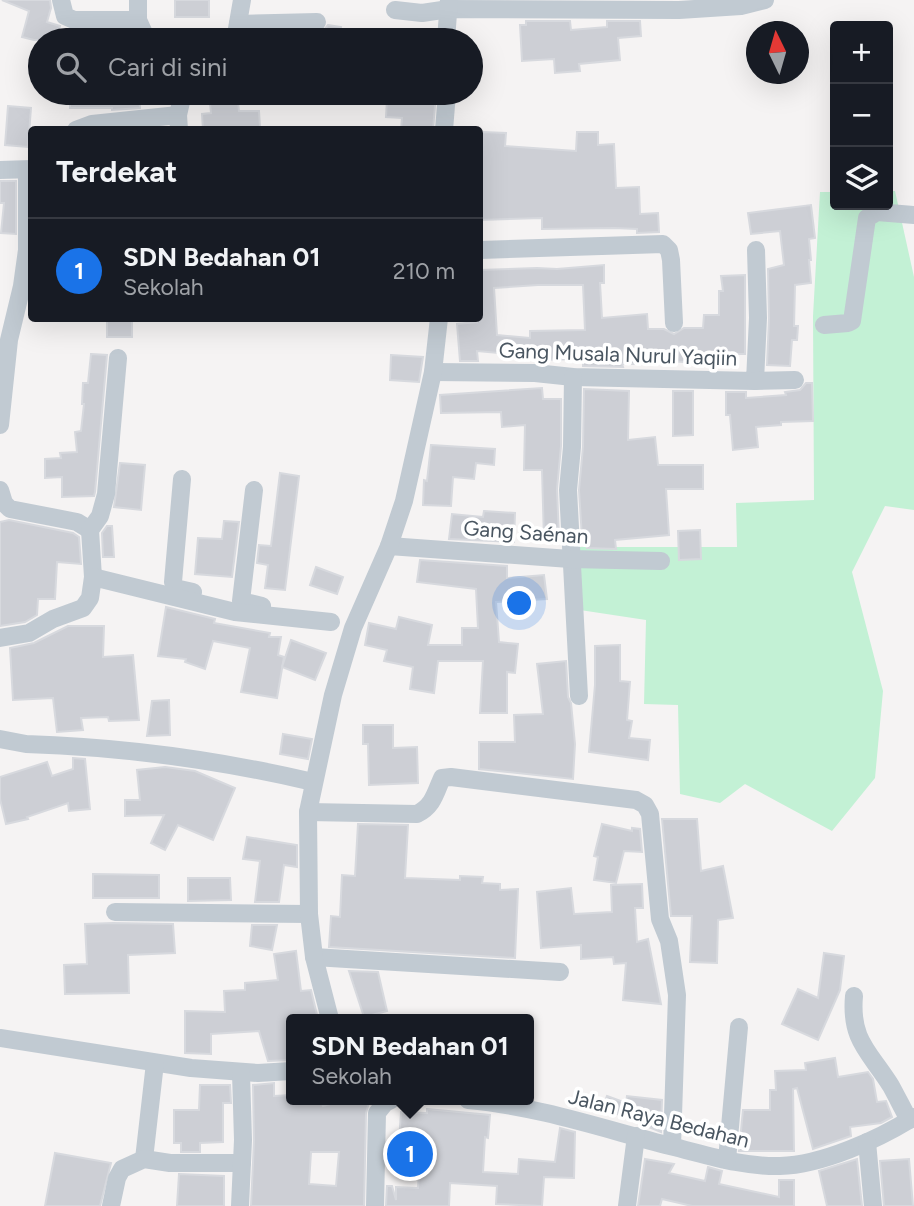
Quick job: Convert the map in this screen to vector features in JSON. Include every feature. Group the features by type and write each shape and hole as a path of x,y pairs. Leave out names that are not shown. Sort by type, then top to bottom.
{"street":[{"path":"61,0 65,16 74,20 138,20"},
{"path":"138,0 138,20 142,28"},
{"path":"238,28 242,0"},
{"path":"395,10 422,13 449,5 679,10 741,6 765,0"},
{"path":"447,28 449,5"},
{"path":"269,28 317,22"},
{"path":"444,126 446,105"},
{"path":"87,126 179,122"},
{"path":"0,170 28,169"},
{"path":"0,425 9,340 22,286 27,250 28,210"},
{"path":"824,325 852,321 867,218 877,212 914,215"},
{"path":"483,250 663,244 669,250 671,260 674,323"},
{"name":"Gang Musala Nurul Yaqiin","path":"433,372 755,381 758,318 756,250"},
{"path":"329,1014 314,957 309,915 308,812 333,695 353,628 389,546 416,453 433,372 439,322"},
{"path":"0,638 29,633 53,619 83,608 90,598 93,578 90,530 100,516 106,494 118,358"},
{"path":"573,377 568,491 579,696"},
{"path":"755,381 795,380"},
{"path":"182,479 173,582 175,588 353,628"},
{"path":"0,490 5,509 77,522 90,530"},
{"path":"241,601 254,490"},
{"name":"Gang Saénan","path":"389,546 570,559 661,561"},
{"path":"93,578 235,612 331,622"},
{"path":"0,739 26,744 187,757 247,766 313,782"},
{"path":"308,812 417,814 426,809 435,797 442,778 451,777 636,800 645,805 650,814 660,919 669,941 677,995 672,1146"},
{"path":"115,912 309,915"},
{"path":"314,957 560,972"},
{"path":"854,996 852,1016 864,1049 890,1083 911,1118"},
{"path":"727,1160 739,1027"},
{"path":"0,1038 155,1063 240,1073 286,1070"},
{"path":"144,1159 155,1063"},
{"path":"240,1073 243,1103 240,1206"},
{"path":"375,1206 377,1113 383,1105"},
{"name":"Jalan Raya Bedahan","path":"499,1105 536,1111 727,1160 782,1166 804,1163 867,1142 911,1118"},
{"path":"627,1206 636,1136"},
{"path":"867,1142 873,1206"},
{"path":"111,1206 117,1178 122,1169 144,1159 170,1163 242,1163"}],"green space":[{"path":"895,191 914,277 914,510 885,506 852,572 883,691 875,778 832,831 745,784 720,803 680,794 678,705 644,704 646,620 580,610 580,547 737,547 736,503 814,500 813,316 820,192 830,192 830,210 893,210"}],"building":[{"path":"2,0 50,0 47,22 59,28 28,28 28,38 22,37 29,11"},
{"path":"175,0 209,0 209,17 175,17"},
{"path":"526,21 570,21 571,30 607,27 607,21 640,21 641,36 618,38 620,60 579,64 580,71 555,73 554,59 522,61 520,25 526,25"},
{"path":"70,105 140,105 140,108 112,110 70,108"},
{"path":"210,105 238,105 239,111 259,111 260,126 203,126 202,114 211,113"},
{"path":"387,105 435,105 433,126 401,126 402,118 386,117"},
{"path":"8,106 31,108 28,147 5,145"},
{"path":"483,132 506,133 505,146 576,151 577,132 598,132 598,145 614,144 616,188 639,187 640,214 658,213 659,232 637,233 637,229 614,228 542,229 542,218 483,220"},
{"path":"0,181 16,181 16,234 1,233 4,203 0,203"},
{"path":"811,205 815,238 809,239 811,283 795,285 794,326 798,326 797,340 792,340 790,366 767,365 768,269 784,265 780,231 751,234 748,213"},
{"path":"604,265 604,283 600,283 602,318 647,314 648,329 664,329 674,334 684,328 703,328 704,315 719,315 719,291 723,291 721,276 745,275 745,354 723,354 723,364 646,360 646,364 622,364 623,367 583,366 583,359 531,360 531,356 477,351 478,361 460,361 457,324 483,322 483,270","holes":["583,285 585,330 530,331 530,338 497,335 494,288"]},
{"path":"107,322 132,322 132,337 107,337"},
{"path":"91,354 107,355 95,492 94,496 62,497 62,477 45,478 45,459 61,458 60,453 77,452 75,432 81,431 83,383 88,383"},
{"path":"391,355 423,357 419,382 390,380"},
{"path":"806,383 812,383 813,421 781,422 781,425 756,427 758,447 733,450 730,415 726,415 726,392 746,392 746,398 786,395 785,392 800,390"},
{"path":"542,388 543,399 561,399 557,489 559,539 544,540 542,470 524,470 525,425 502,427 501,412 441,413 440,395"},
{"path":"584,389 629,391 628,440 655,437 658,465 703,465 703,489 666,489 669,535 615,540 616,549 587,548 586,538 582,538 579,490"},
{"path":"673,391 693,391 693,435 673,436"},
{"path":"431,445 495,449 494,465 476,463 474,479 453,477 451,506 423,505 424,480 427,481"},
{"path":"120,463 145,465 141,510 114,507"},
{"path":"280,473 299,476 285,590 265,588 268,565 257,563 259,545 271,546"},
{"path":"484,511 515,513 514,542 449,539 452,514 483,517"},
{"path":"9,520 73,533 79,537 81,564 57,562 55,599 38,599 37,615 25,622 0,626 0,522"},
{"path":"224,521 239,522 232,577 195,574 198,538 222,539"},
{"path":"107,526 112,526 114,557 103,557 102,533"},
{"path":"700,530 701,559 679,560 678,531"},
{"path":"420,560 507,566 507,578 544,575 547,599 496,602 499,642 518,644 515,673 507,672 507,713 480,713 483,661 438,661 434,693 410,689 413,667 384,661 387,650 365,645 369,623 396,629 399,617 432,625 428,645 462,645 462,628 478,628 476,589 417,582"},
{"path":"316,567 343,577 337,594 310,585"},
{"path":"166,607 215,619 214,623 270,633 269,637 281,637 278,655 284,657 277,698 241,692 250,648 213,641 205,669 185,662 186,659 158,656"},
{"path":"68,626 104,626 103,657 133,655 139,720 81,718 83,730 57,732 53,698 13,700 10,648 34,643"},
{"path":"291,640 326,653 315,680 282,667"},
{"path":"620,645 620,681 630,682 627,720 632,721 629,738 650,740 648,760 589,752 595,685 595,646"},
{"path":"566,661 575,744 573,779 479,769 479,742 515,742 514,715 543,714 537,664"},
{"path":"169,700 170,735 147,736 152,701"},
{"path":"363,725 393,725 393,748 417,747 418,783 369,785 368,744 363,744"},
{"path":"283,734 312,739 308,759 280,754"},
{"path":"73,758 85,759 90,809 69,811 68,803 27,817 28,819 6,824 0,799 0,777 47,762 52,776 73,769"},
{"path":"165,767 195,771 235,788 213,840 178,825 165,850 151,843 164,815 125,816 125,800 140,800 137,770"},
{"path":"662,819 697,819 701,871 723,866 733,918 718,920 717,963 690,962 692,916 671,916"},
{"path":"358,824 408,825 405,878 460,880 460,876 483,877 482,883 500,884 500,890 518,889 515,958 329,947 331,916 340,917 342,875 355,876"},
{"path":"602,824 632,831 632,828 640,829 642,852 624,851 616,883 594,880 598,857 594,856"},
{"path":"247,837 297,845 297,867 284,865 279,902 255,902 260,861 243,859"},
{"path":"93,874 159,875 159,898 93,898"},
{"path":"188,878 230,878 231,900 188,901"},
{"path":"642,884 643,908 635,908 637,942 648,939 661,1004 623,1000 626,963 614,964 613,957 581,959 581,945 541,948 537,892 571,888 574,914 612,912 611,885"},
{"path":"85,924 173,924 175,953 128,955 129,993 65,994 64,965 87,964"},
{"path":"252,925 277,925 272,950 250,946"},
{"path":"296,951 301,991 311,990 317,1014 286,1014 286,1060 268,1061 259,1031 211,1034 211,1054 185,1053 185,1011 225,1012 224,991 245,990 245,983 278,980 274,954"},
{"path":"824,953 844,956 840,990 818,1040 782,1024 798,989 818,998"},
{"path":"349,971 378,972 387,1011 363,1014"},
{"path":"835,1058 838,1077 868,1072 873,1079 877,1102 886,1101 892,1117 881,1123 850,1127 851,1136 813,1149 797,1088 793,1089 794,1151 739,1151 743,1110 770,1110 770,1090 776,1090 775,1071 806,1070 805,1063"},
{"path":"274,1083 274,1096 286,1095 286,1105 368,1105 364,1206 251,1206 253,1085","holes":["311,1152 339,1152 336,1186 309,1184"]},
{"path":"200,1085 230,1085 231,1103 223,1103 223,1142 200,1143 200,1152 181,1152 181,1143 174,1143 174,1110 199,1110"},
{"path":"607,1096 626,1103 627,1096 662,1100 661,1132 602,1108"},
{"path":"427,1109 490,1115 488,1138 485,1137 483,1172 518,1174 519,1159 555,1162 560,1128 575,1132 574,1178 544,1177 542,1206 496,1204 497,1186 450,1183 449,1206 386,1206 387,1186 392,1186 396,1200 396,1187 418,1188 421,1143 399,1141 401,1112 427,1113"},
{"path":"55,1153 111,1163 100,1206 45,1206"},
{"path":"645,1159 674,1164 669,1173 705,1181 708,1167 722,1171 719,1184 779,1197 779,1180 794,1180 794,1206 692,1206 662,1199 660,1206 638,1206"},
{"path":"857,1159 862,1206 827,1206 819,1171"},
{"path":"909,1159 913,1206 884,1206 880,1161"},
{"path":"179,1174 224,1176 224,1206 177,1206"}],"place":[{"name":"SDN Bedahan 01","path":"410,1154"}]}
